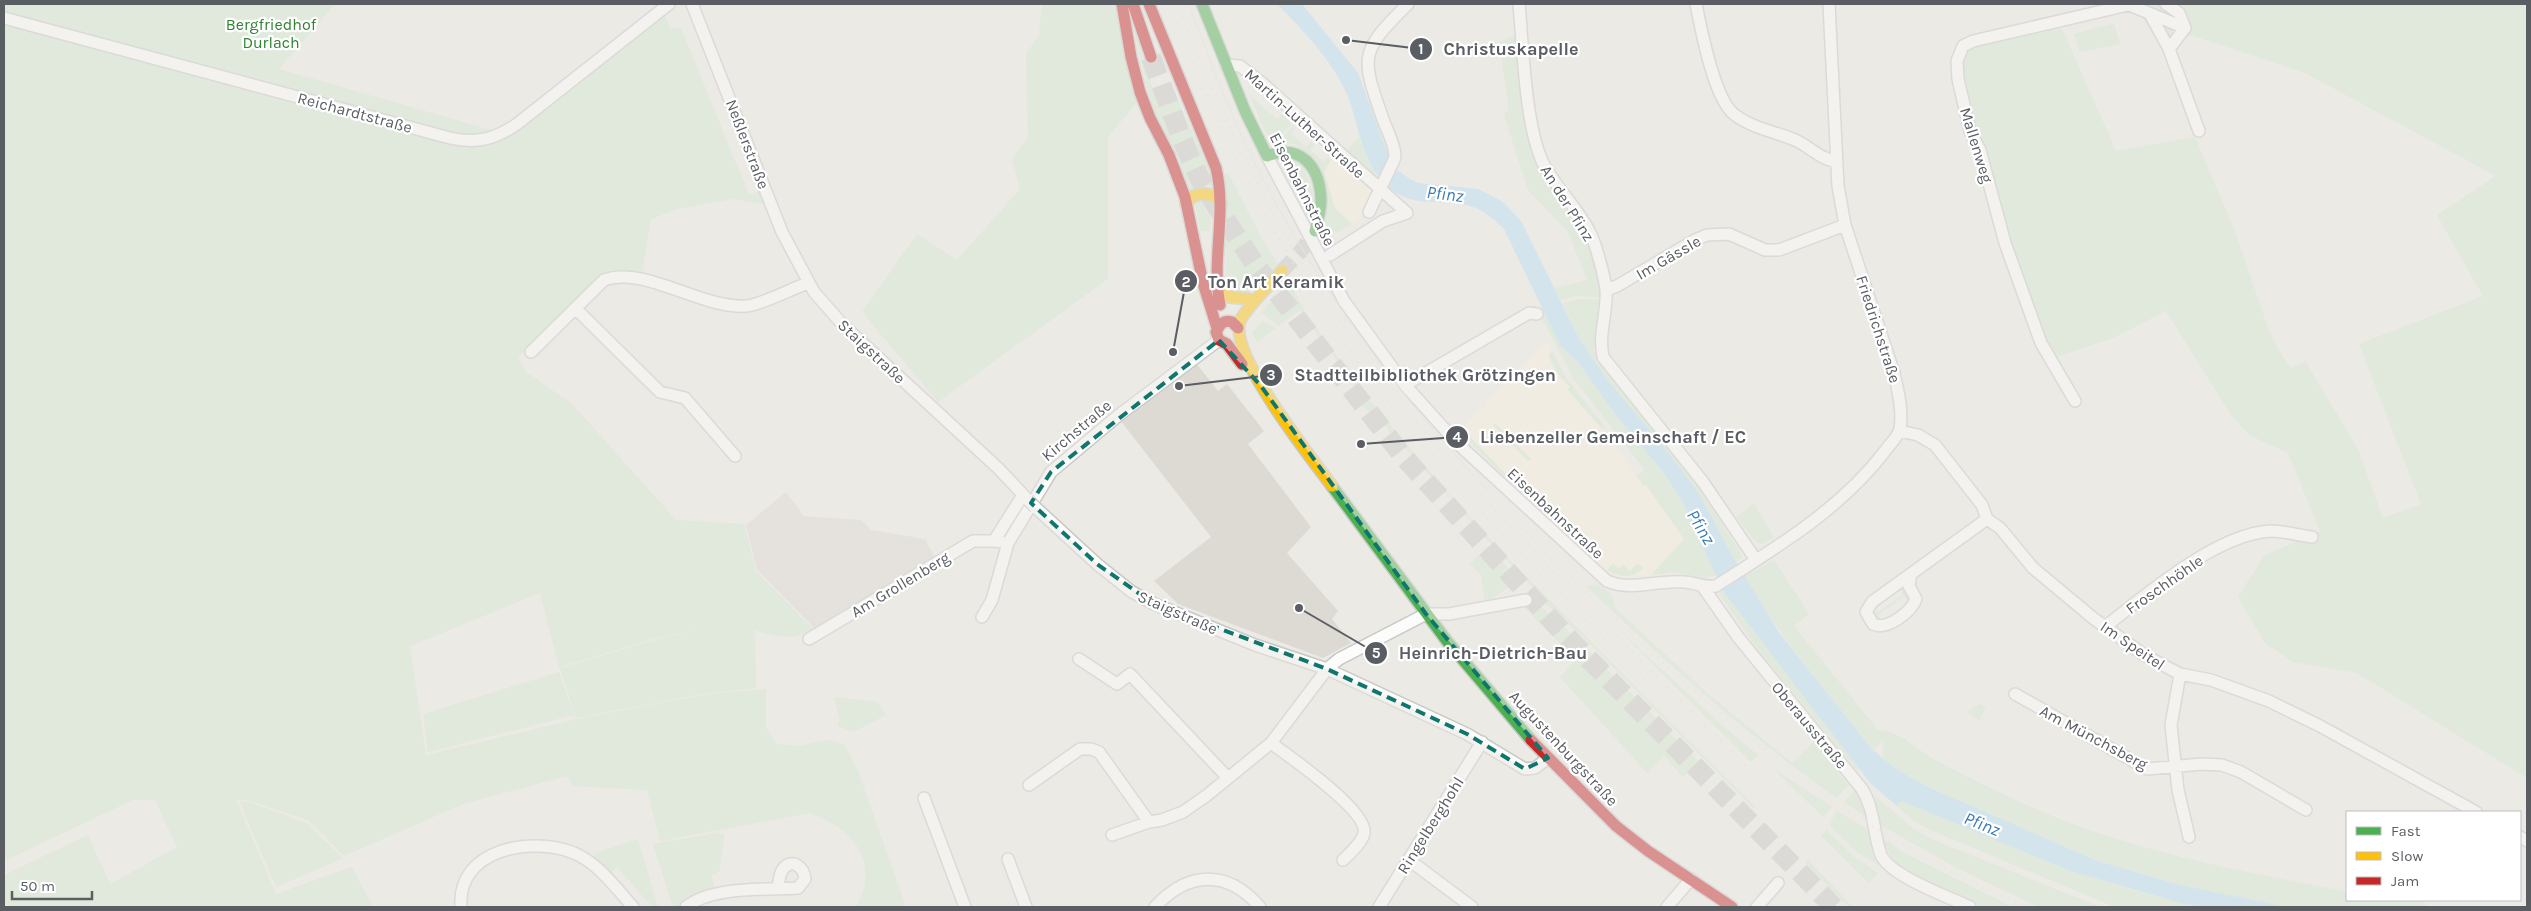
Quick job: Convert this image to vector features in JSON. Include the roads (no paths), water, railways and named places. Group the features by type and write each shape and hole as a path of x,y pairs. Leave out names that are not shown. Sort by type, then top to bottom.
{"main road":[{"path":"1122,4 1131,57 1140,92 1174,168 1186,205 1204,283 1224,323"},
{"path":"1133,4 1151,57 1139,4"},
{"path":"1149,4 1173,69 1210,149 1217,171 1221,203 1217,283 1224,323"},
{"name":"Eisenbahnstraße","path":"1202,4 1226,65 1267,156"},
{"path":"1267,156 1281,149 1288,149 1302,156 1309,164 1316,176 1321,200 1315,231"},
{"path":"1186,205 1190,197 1204,192 1217,197 1221,203"},
{"path":"1191,226 1196,234 1205,240 1214,239 1221,227"},
{"path":"1223,342 1234,342 1242,317 1282,271"},
{"path":"1217,283 1230,297 1249,299"},
{"path":"1224,323 1234,311 1249,299 1262,292"},
{"name":"Augustenburgstraße","path":"1261,386 1238,332 1224,323 1223,342 1248,374 1261,386 1426,614 1490,692 1548,758 1603,816 1732,907"}],"street":[{"name":"Reichardtstraße","path":"4,18 450,138 478,141 497,136 518,124 669,4"},
{"name":"Neßlerstraße","path":"692,4 782,232 808,283"},
{"path":"1330,255 1383,222 1370,211 1394,160 1394,149 1369,78 1367,65 1369,50 1376,38 1408,4"},
{"name":"An der Pfinz","path":"1519,4 1530,108 1536,144 1547,170 1592,236 1606,290 1601,331 1602,357 1703,482 1752,563"},
{"path":"1696,4 1707,56 1731,112 1751,123 1800,142 1830,161 1836,161"},
{"name":"Friedrichstraße","path":"1829,4 1838,186 1845,225 1894,373 1899,397 1900,431"},
{"path":"2128,4 2185,28"},
{"name":"Mallenweg","path":"2075,400 2041,343 2023,296 2005,243 1980,150 1970,130 1958,79 1956,61 1963,46 1972,41 2128,4"},
{"path":"2166,4 2179,12 2185,28"},
{"path":"2150,14 2169,49 2199,131"},
{"path":"2169,49 2185,28"},
{"name":"Martin-Luther-Straße","path":"1226,65 1240,66 1262,83 1382,187 1407,213 1383,222"},
{"name":"Eisenbahnstraße","path":"1267,156 1344,301 1359,325 1405,385 1457,443 1555,536 1607,581 1630,587 1684,581 1703,587"},
{"name":"Im Gässle","path":"1606,290 1617,286 1707,234 1729,234 1765,250 1779,250 1845,225"},
{"path":"531,352 604,280 614,277 638,278 708,302 748,306 808,283"},
{"name":"Staigstraße","path":"808,283 843,325 999,469 1029,501 1097,564 1140,596 1166,610 1247,642 1327,670 1482,742 1525,769 1535,768 1548,758"},
{"path":"575,308 660,392 685,398 735,456"},
{"path":"1405,385 1529,313 1537,314"},
{"name":"Kirchstraße","path":"982,617 992,600 1008,543 1051,472 1124,411 1223,342"},
{"path":"1703,587 1716,586 1752,563 1846,496 1864,478 1900,431"},
{"name":"Im Speitel","path":"1900,431 1918,435 1935,445 1982,505 1988,518 2000,528 2033,568 2105,627 2144,655 2180,674 2211,680 2269,701 2320,726 2474,811"},
{"path":"994,541 1029,501"},
{"path":"1910,574 1909,586 1916,599 1910,609 1883,627 1873,624 1866,612 1868,606 1910,574 1988,518"},
{"name":"Froschhöhle","path":"2105,627 2165,579 2206,555 2239,539 2256,533 2271,531 2312,538"},
{"name":"Am Grollenberg","path":"809,639 973,541 994,541"},
{"path":"994,541 1008,543"},
{"name":"Oberausstraße","path":"1703,587 1738,638 1862,789 1871,808 1881,854 1898,872 1970,907"},
{"path":"1112,835 1183,812 1228,778 1272,743 1327,670 1339,659 1426,614 1449,614 1526,600"},
{"path":"1079,659 1117,684 1130,674 1228,778"},
{"path":"2180,674 2170,725 2189,837"},
{"name":"Am Münchsberg","path":"2016,694 2147,769 2202,764 2222,765 2241,772 2306,810"},
{"name":"Ringelberghohl","path":"1379,907 1482,742"},
{"path":"1272,743 1318,779 1360,817 1364,826 1364,834 1343,860"},
{"path":"1029,786 1080,750 1091,749 1099,752 1149,822"},
{"path":"924,798 965,907"},
{"path":"461,907 463,883 472,868 488,857 510,848 532,845 556,848 585,859 597,868 633,907"},
{"path":"1008,859 1026,907"},
{"path":"1409,860 1472,907"},
{"path":"1155,907 1173,889 1203,879 1232,883 1245,892 1260,907"},
{"path":"1667,907 1691,879"},
{"path":"1757,907 1778,883"},
{"path":"686,907 697,898 719,893 778,889"}],"water":[{"name":"Pfinz","path":"1277,4 1302,4 1358,73 1387,151 1397,170 1419,183 1478,189 1503,202 1521,221 1580,340 1608,381 1659,441 1698,492 1733,557 1780,634 1871,748 1898,770 1928,787 2097,861 2180,885 2288,907 2204,907 2180,903 2071,871 1901,801 1897,806 1871,784 1723,591 1684,505 1665,474 1619,419 1578,362 1560,345 1504,229 1489,215 1470,206 1448,202 1417,201 1397,193 1387,186 1378,176 1365,153 1350,102 1339,78 1314,44"}],"tunnel":[{"path":"1151,57 1181,137 1198,175 1219,210 1255,264 1402,455 1567,637 1834,907"},
{"path":"1282,271 1301,251 1315,231"}],"tram line":[{"path":"1189,4 1208,56 1244,141 1296,239 1357,332 1390,376 1424,419 1498,502"}],"railway":[{"path":"1169,4 1210,104 1258,202 1314,296 1375,386 1454,482 1510,542 1871,907"},
{"path":"1178,4 1235,138 1280,225 1331,308 1387,385 1416,422 1542,560 1885,907"},
{"path":"1507,512 1567,573 1629,631 1712,705 1796,773 1838,804 1929,860 1977,885 2027,907"}],"place":[{"name":"Christuskapelle","path":"1346,40"},
{"name":"Ton Art Keramik","path":"1173,352"},
{"name":"Stadtteilbibliothek Grötzingen","path":"1179,386"},
{"name":"Liebenzeller Gemeinschaft / EC","path":"1361,444"},
{"name":"Heinrich-Dietrich-Bau","path":"1299,608"}],"park label":[{"name":"Bergfriedhof Durlach","path":"271,33"}]}
